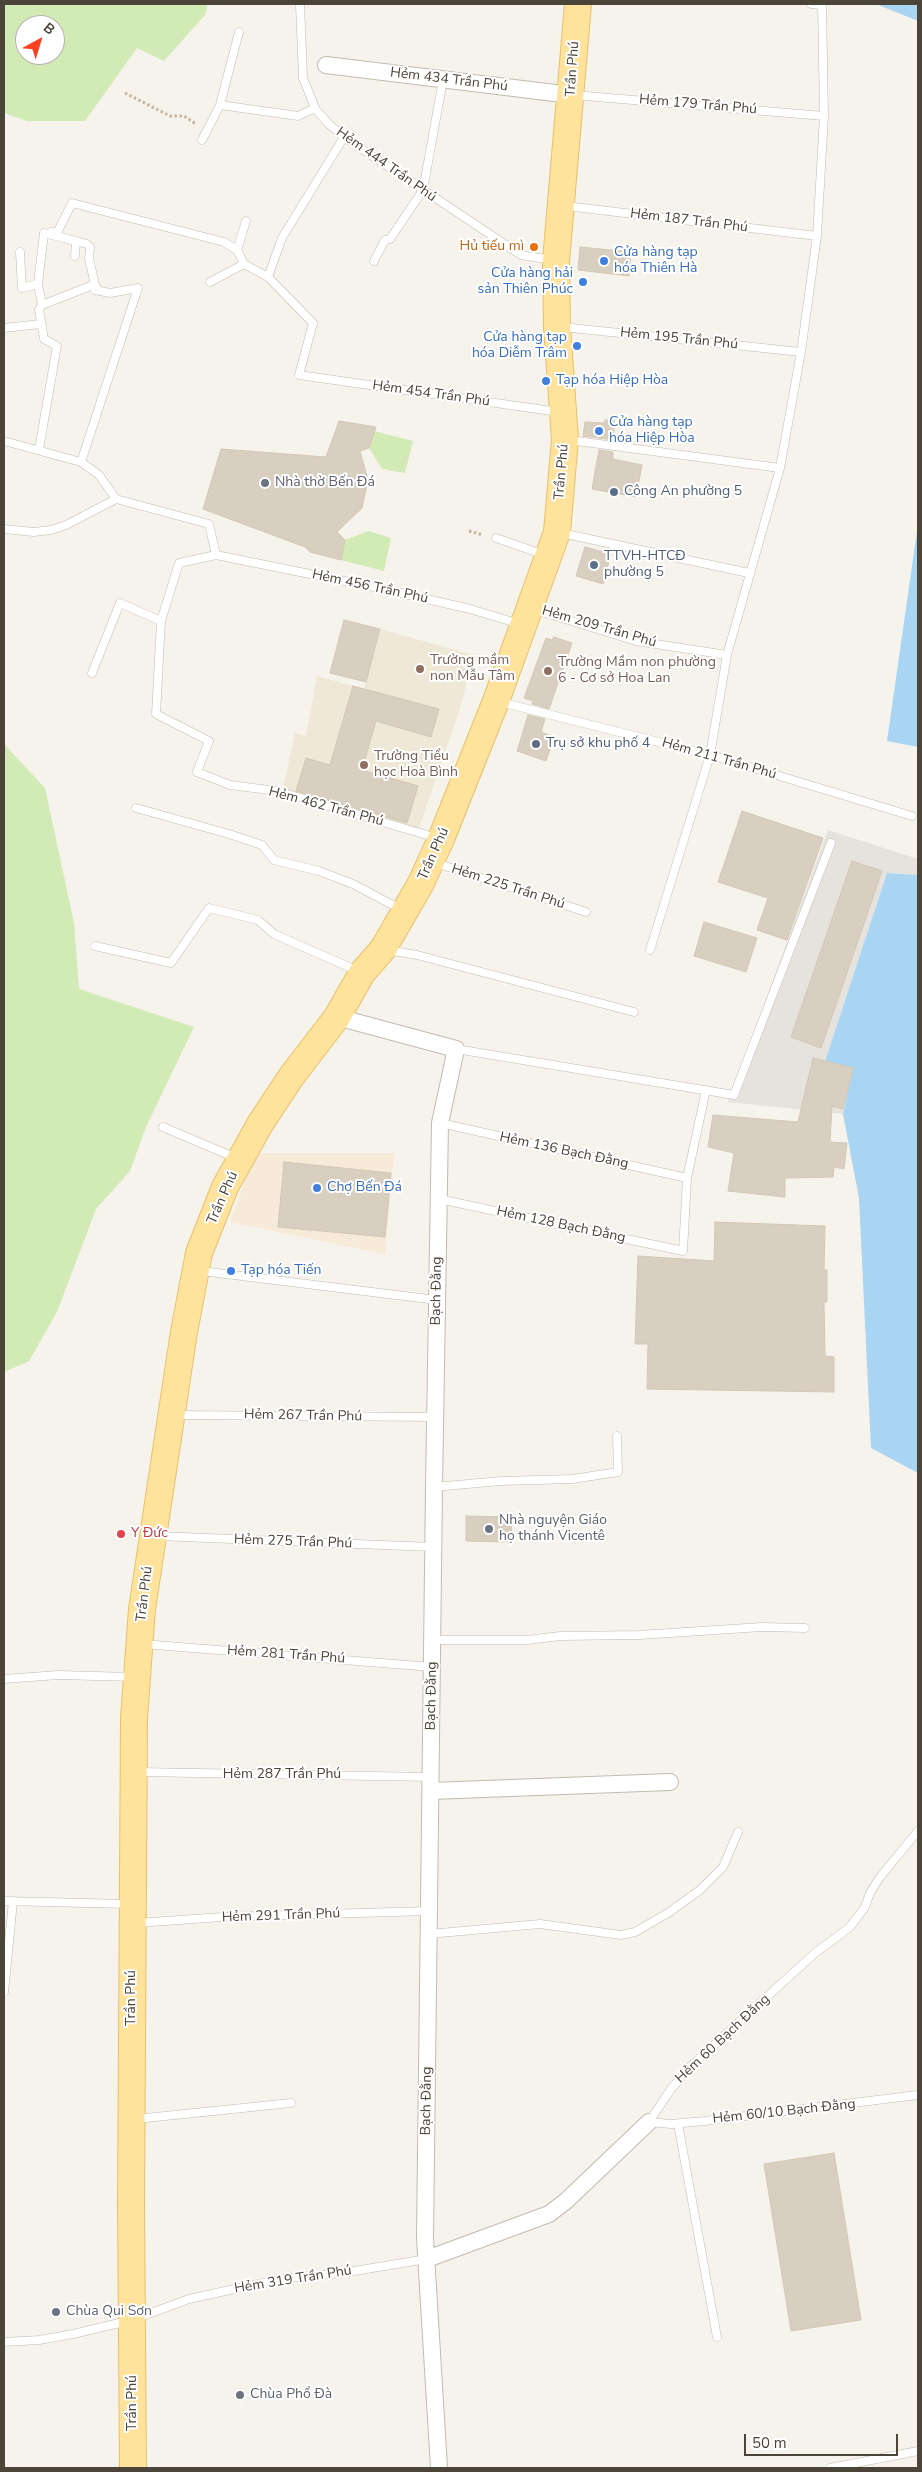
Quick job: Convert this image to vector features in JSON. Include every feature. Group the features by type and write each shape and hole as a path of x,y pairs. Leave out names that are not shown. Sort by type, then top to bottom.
{"main road":[{"name":"Trần Phú","path":"133,2468 133,1914 137,1677 142,1609 199,1253 225,1187 260,1124 291,1077 337,1017 362,972 383,949 406,912 436,850 496,701 553,544 565,439 557,326 556,261 578,4"}],"street":[{"name":"Hẻm 434 Trần Phú","path":"326,66 571,95"},
{"path":"337,1017 456,1049"},
{"name":"Bạch Đằng","path":"439,2468 425,2228 433,1548 440,1124 456,1049"},
{"path":"431,1784 670,1782"},
{"name":"Hẻm 60 Bạch Đằng","path":"427,2259 549,2214 566,2201 650,2122"}],"lane":[{"name":"Hẻm 444 Trần Phú","path":"300,4 304,78 315,108 344,137 521,255 556,261"},
{"path":"650,950 710,755 728,655 749,573 780,468 801,352 817,236 824,116 822,4 811,4"},
{"path":"202,140 220,105 239,32"},
{"path":"374,261 384,240 390,239 423,190 443,80"},
{"name":"Hẻm 179 Trần Phú","path":"571,95 824,116"},
{"path":"220,105 298,116 315,108"},
{"path":"44,230 57,234 72,203 224,242 236,250 244,264 268,277 282,238 344,137"},
{"name":"Hẻm 187 Trần Phú","path":"561,206 817,236"},
{"path":"236,250 246,221"},
{"path":"42,305 38,284 44,233 76,240 90,247 89,259 94,285 96,286 95,290 110,293 138,288 81,462"},
{"path":"75,256 76,240"},
{"path":"20,252 22,288 38,284"},
{"path":"210,282 244,264"},
{"name":"Hẻm 454 Trần Phú","path":"268,277 313,323 299,375 563,413"},
{"path":"39,449 57,346 44,339 39,310 42,305 94,285"},
{"path":"4,328 41,324"},
{"name":"Hẻm 195 Trần Phú","path":"557,326 801,352"},
{"path":"565,439 780,468"},
{"path":"4,441 81,462 99,475 116,499 209,524 216,555"},
{"path":"4,529 34,532 51,530 93,513 116,499"},
{"path":"496,538 553,544 749,573"},
{"name":"Hẻm 456 Trần Phú","path":"216,555 379,588 470,609 526,616"},
{"name":"Hẻm 462 Trần Phú","path":"216,555 179,563 161,621 156,714 209,741 197,772 230,785 277,791 436,850"},
{"path":"92,673 120,604 161,621"},
{"name":"Hẻm 209 Trần Phú","path":"526,616 636,641 728,655"},
{"name":"Hẻm 211 Trần Phú","path":"496,701 710,755 912,816"},
{"path":"136,808 262,845 274,860 319,872 353,884 406,912"},
{"path":"456,1049 734,1096 831,843"},
{"name":"Hẻm 225 Trần Phú","path":"436,850 586,912"},
{"path":"95,946 171,963 209,908 258,920 274,934 362,972"},
{"path":"383,949 417,955 634,1012"},
{"path":"687,1178 706,1090"},
{"name":"Hẻm 136 Bạch Đằng","path":"440,1124 687,1178"},
{"path":"163,1127 241,1160"},
{"name":"Hẻm 128 Bạch Đằng","path":"439,1199 683,1252 687,1178"},
{"path":"196,1270 437,1300"},
{"name":"Hẻm 267 Trần Phú","path":"172,1415 435,1417"},
{"path":"434,1487 500,1481 572,1479 618,1472 617,1436"},
{"name":"Hẻm 275 Trần Phú","path":"153,1536 433,1548"},
{"path":"432,1640 527,1640 560,1636 639,1636 762,1626 805,1628"},
{"name":"Hẻm 281 Trần Phú","path":"139,1644 432,1667"},
{"path":"4,1679 58,1675 137,1677"},
{"name":"Hẻm 287 Trần Phú","path":"134,1772 431,1784"},
{"name":"Hẻm 60 Bạch Đằng","path":"650,2122 670,2089 692,2064 816,1953 850,1927 865,1907 870,1893 880,1877 918,1831"},
{"path":"429,1934 540,1924 621,1935 635,1932 668,1913 700,1890 723,1867 738,1832"},
{"name":"Hẻm 291 Trần Phú","path":"4,1901 133,1914 222,1918 429,1911"},
{"path":"4,1992 13,1901"},
{"name":"Hẻm 60/10 Bạch Đằng","path":"650,2122 678,2124 918,2095"},
{"path":"132,2119 291,2103"},
{"path":"678,2124 717,2337"},
{"name":"Hẻm 319 Trần Phú","path":"4,2342 39,2340 132,2320 189,2300 289,2278 342,2273 427,2259"},
{"path":"830,2468 918,2451"}],"path":[{"path":"125,93 170,116 184,116 200,126 209,127"}],"shaded area":[{"name":"Trường Tiểu học Hoà Bình","path":"380,629 474,655 458,715 417,833 282,793 295,733 306,736 317,676 364,689"},
{"path":"828,830 918,859 918,875 887,873 825,1060 853,1068 843,1114 728,1102"},
{"name":"Chợ Bến Đá","path":"255,1153 394,1153 385,1254 230,1222"}],"green space":[{"path":"4,4 208,4 205,15 164,61 137,48 85,121 27,121 4,113"},
{"path":"374,431 413,441 405,473 382,469 369,448"},
{"path":"368,531 391,538 384,571 341,560 345,540"},
{"path":"4,744 45,788 74,923 79,989 194,1027 146,1127 130,1171 96,1209 57,1312 29,1361 4,1372"}],"water":[{"path":"876,4 918,4 918,21"},
{"path":"918,524 918,747 887,741"},
{"path":"887,873 918,875 918,1473 871,1448 859,1198 843,1114 853,1068 825,1061"}],"building":[{"name":"Cửa hàng tạp hóa Thiên Hà","path":"580,247 631,252 629,276 578,270"},
{"name":"Cửa hàng tạp hóa Hiệp Hòa","path":"605,420 614,420 614,440 583,436 585,422 605,423"},
{"name":"Nhà thờ Bến Đá","path":"339,421 376,427 369,448 360,451 368,480 362,508 337,532 345,540 341,560 310,552 305,547 203,509 221,449 326,457"},
{"path":"599,450 613,452 613,459 642,465 636,497 592,489"},
{"name":"TTVH-HTCĐ phường 5","path":"585,547 611,554 603,584 576,576"},
{"path":"344,620 380,629 366,682 330,673"},
{"name":"Trường Mầm non phường 6 - Cơ sở Hoa Lan","path":"554,637 572,643 549,709 532,704 533,701 524,698 546,638 552,640"},
{"path":"353,686 439,709 431,737 376,721 362,770 418,786 407,823 296,791 306,758 330,765"},
{"name":"Trụ sở khu phố 4","path":"528,715 545,719 541,732 554,737 546,761 517,751"},
{"path":"742,811 823,838 787,940 757,930 768,898 718,882"},
{"path":"852,861 882,871 821,1048 791,1037"},
{"path":"704,922 757,938 746,972 694,956"},
{"path":"813,1058 853,1068 843,1109 832,1106 830,1142 847,1143 844,1169 834,1167 833,1177 785,1178 785,1197 728,1191 734,1153 708,1147 713,1115 798,1122"},
{"path":"284,1162 391,1173 385,1237 278,1227"},
{"path":"715,1222 825,1226 824,1270 827,1270 827,1302 824,1302 825,1356 834,1357 834,1392 647,1389 648,1344 635,1344 638,1256 714,1261"},
{"name":"Nhà nguyện Giáo họ thánh Vicentê","path":"466,1516 512,1517 511,1542 466,1541"},
{"path":"834,2153 861,2320 791,2331 764,2164"}],"place":[{"name":"Hủ tiếu mì","path":"534,247"},
{"name":"Cửa hàng tạp hóa Thiên Hà","path":"604,261"},
{"name":"Cửa hàng hải sản Thiên Phúc","path":"583,282"},
{"name":"Cửa hàng tạp hóa Diễm Trâm","path":"577,346"},
{"name":"Tạp hóa Hiệp Hòa","path":"546,381"},
{"name":"Cửa hàng tạp hóa Hiệp Hòa","path":"599,431"},
{"name":"Nhà thờ Bến Đá","path":"265,483"},
{"name":"Công An phường 5","path":"614,492"},
{"name":"TTVH-HTCĐ phường 5","path":"594,565"},
{"name":"Trường mầm non Mẫu Tâm","path":"420,669"},
{"name":"Trường Mầm non phường 6 - Cơ sở Hoa Lan","path":"548,671"},
{"name":"Trụ sở khu phố 4","path":"536,744"},
{"name":"Trường Tiểu học Hoà Bình","path":"364,765"},
{"name":"Chợ Bến Đá","path":"317,1188"},
{"name":"Tạp hóa Tiến","path":"231,1271"},
{"name":"Nhà nguyện Giáo họ thánh Vicentê","path":"489,1529"},
{"name":"Y Đức","path":"121,1534"},
{"name":"Chùa Qui Sơn","path":"56,2312"},
{"name":"Chùa Phổ Đà","path":"240,2395"}]}
